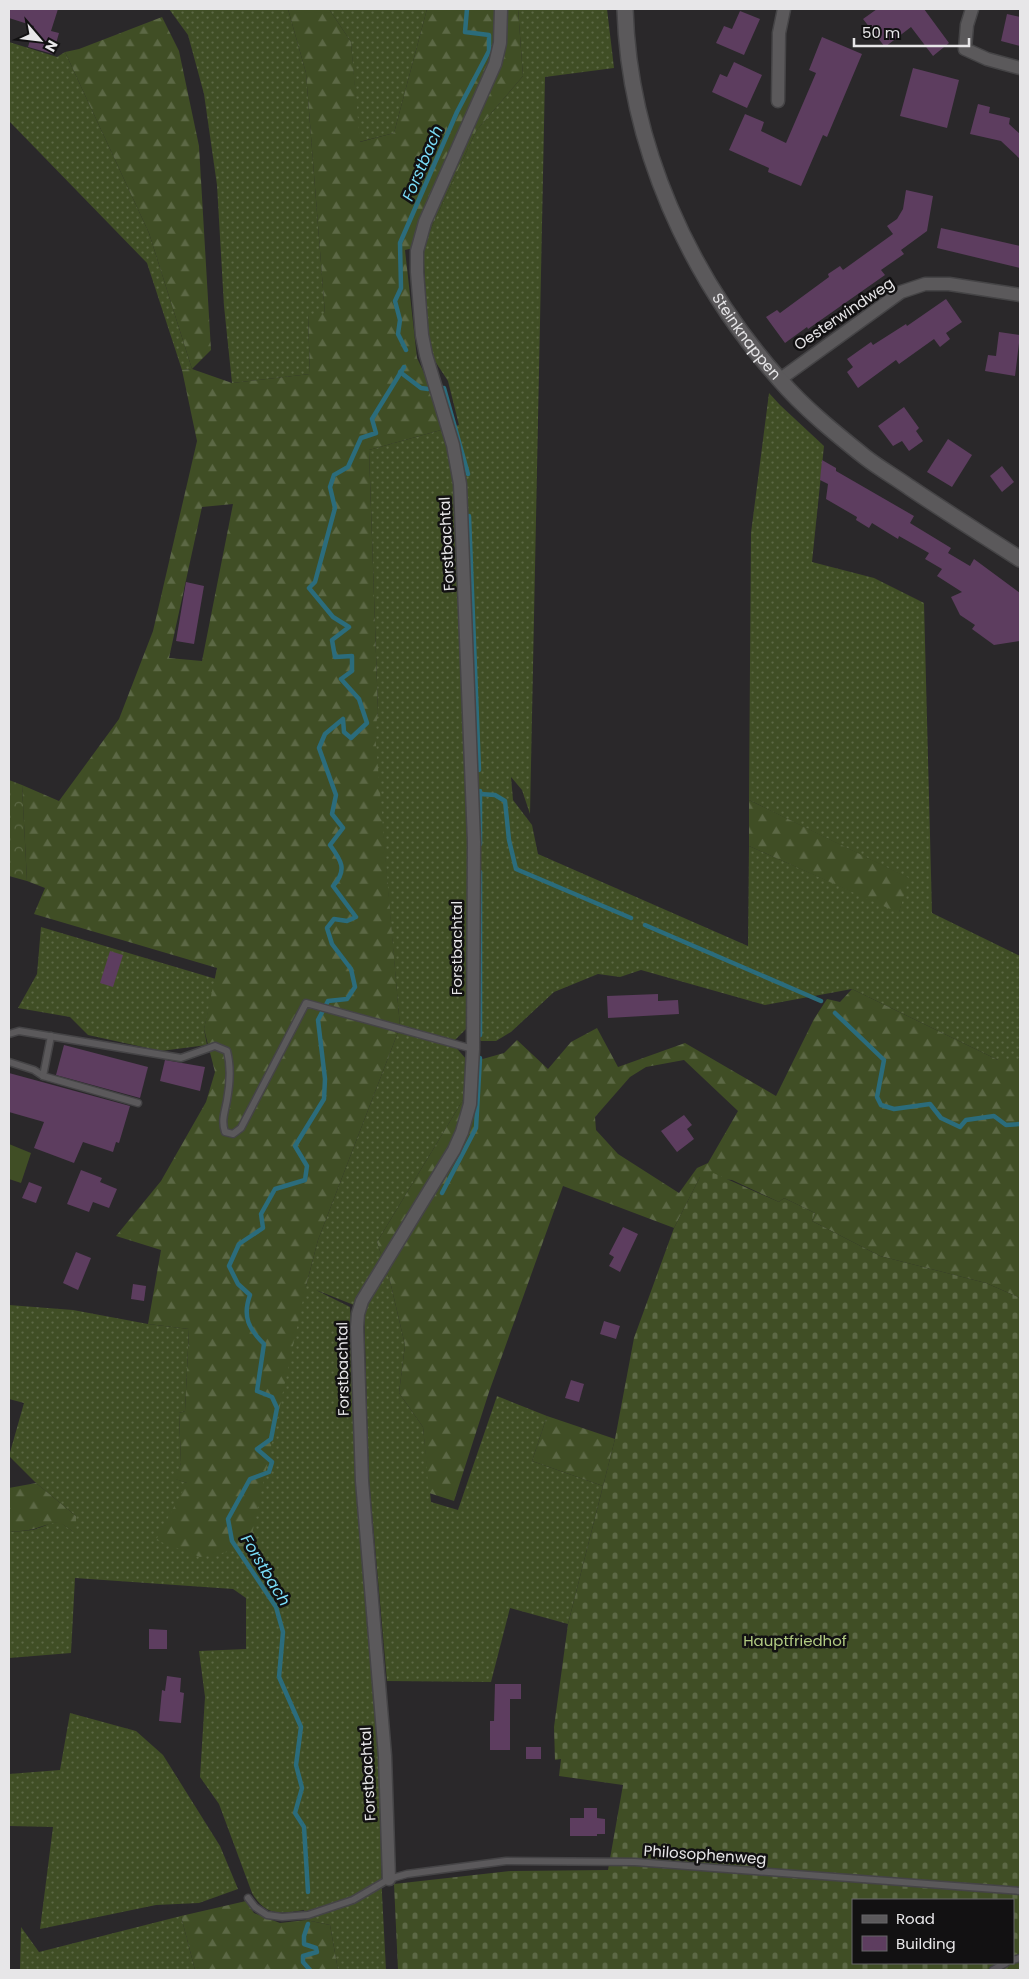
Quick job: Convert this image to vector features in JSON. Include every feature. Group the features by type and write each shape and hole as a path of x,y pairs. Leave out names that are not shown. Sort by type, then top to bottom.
{"street":[{"name":"Forstbachtal","path":"389,1879 385,1756 362,1481 357,1343 358,1314 370,1284 437,1180 462,1132 470,1104 473,1049 473,778 460,484 453,445 426,355 422,335 416,272 418,251 425,222 496,64 500,43 501,9"},
{"name":"Steinknappen","path":"625,9 626,34 635,98 652,160 674,216 699,267 720,302 750,344 780,380 832,430 868,459 1020,559"},
{"path":"778,101 779,33 784,9"},
{"path":"972,9 967,25 965,49 987,59 1020,68"},
{"name":"Oesterwindweg","path":"780,380 901,292 924,284 949,284 1020,295"}],"lane":[{"path":"9,1034 19,1031 182,1058 215,1046 227,1051 230,1063 227,1099 222,1122 225,1132 233,1134 241,1128 306,1003 473,1049"},
{"path":"43,1076 51,1036"},
{"path":"9,1062 34,1070 43,1076 138,1103"},
{"name":"Philosophenweg","path":"248,1898 255,1907 267,1915 282,1917 308,1915 353,1900 389,1879 407,1874 506,1862 608,1861 1020,1891"},
{"path":"993,1970 1004,1964"}],"green space":[{"path":"169,9 288,9 306,73 325,314 308,314 310,374 232,383 224,306 217,185 204,94 188,35"},
{"path":"288,9 329,9 351,42 360,142 394,133 427,9 518,9 523,76 476,131 423,246 405,250 417,358 434,394 441,430 369,450 378,712 375,733 400,1027 318,1240 306,1286 249,1548 200,1557 156,1540 187,1483 175,1479 181,1463 179,1413 185,1411 189,1329 148,1324 161,1250 116,1236 161,1181 206,1102 215,1072 204,1029 217,968 34,914 45,888 27,881 22,785 59,801 119,719 153,631 197,441 182,370 192,369 232,383 310,374 308,314 325,314 306,73","holes":["233,504 202,661 169,658 202,507"]},
{"path":"329,9 427,9 394,133 359,142 351,42"},
{"path":"518,9 607,9 614,68 545,77 530,814 522,790 511,777 513,800 532,825 538,854 748,946 749,846 899,912 908,878 749,800 751,533 769,393 824,446 812,562 874,578 924,603 932,913 1020,956 1020,1060 998,1060 852,989 765,1005 641,970 620,977 598,974 554,992 511,1032 496,1041 481,1041 468,1027 452,1043 467,1060 463,1100 377,1242 390,1281 405,1345 399,1393 423,1427 431,1502 458,1510 497,1396 547,1416 532,1461 603,1486 568,1624 510,1608 491,1682 387,1681 369,1479 364,1309 316,1290 350,1307 372,1680 379,1763 386,1970 338,1970 330,1925 306,1920 304,1910 274,1912 268,1910 257,1900 252,1893 219,1804 200,1777 205,1697 199,1651 246,1649 246,1598 233,1589 75,1578 71,1653 9,1658 9,1532 33,1530 57,1522 75,1533 76,1516 36,1483 9,1456 24,1403 9,1399 9,1305 73,1310 148,1324 189,1329 185,1411 179,1413 181,1463 176,1479 187,1483 306,1286 318,1240 400,1027 374,732 378,712 369,450 459,425 448,381 429,352 423,246 476,131 523,76"},
{"path":"162,17 179,51 199,146 211,350 192,369 149,233 65,52 79,49"},
{"path":"9,42 57,57 65,52 149,233 192,369 182,370 147,263 9,121"},
{"path":"9,780 22,785 27,881 9,876"},
{"path":"749,800 909,878 899,913 749,846"},
{"path":"41,927 216,979 204,1029 207,1045 161,1051 88,1035 70,1017 18,1008 37,974"},
{"path":"852,989 998,1060 1020,1060 1020,1298 986,1283 880,1256 812,1221 815,1213 784,1198 779,1202 732,1180 700,1177 674,1228 563,1186 489,1392 454,1501 429,1493 423,1427 399,1393 405,1345 390,1281 377,1242 463,1100 478,1094 479,1060 504,1053 517,1040 548,1069 571,1042 597,1028 618,1067 685,1043 776,1096 814,1019 827,999 840,1002","holes":["684,1060 738,1111 708,1163 697,1168 679,1193 618,1154 596,1130 595,1117 630,1077 646,1067"]},
{"path":"9,1144 31,1153 21,1183 9,1179"},
{"name":"Hauptfriedhof","path":"711,1172 779,1202 784,1198 815,1213 812,1221 880,1256 986,1283 1020,1298 1020,1970 398,1970 394,1884 511,1871 608,1870 623,1785 559,1776 561,1759 555,1760 554,1727 568,1624 615,1439 634,1338 674,1228 700,1177"},
{"path":"547,1416 615,1439 603,1486 532,1461"},
{"path":"36,1483 76,1516 76,1534 57,1523 30,1530 9,1532 9,1488"},
{"path":"70,1713 136,1731 163,1755 220,1846 238,1889 199,1903 156,1905 40,1929 53,1827 9,1826 9,1774 60,1770"},
{"path":"246,1901 254,1913 280,1923 306,1920 330,1925 338,1970 195,1970 181,1916"},
{"path":"181,1916 195,1970 20,1970 21,1927 39,1952"}],"building":[{"path":"9,9 58,9 51,31 59,33 53,54 28,47 34,26 9,18"},
{"path":"877,9 924,9 949,43 933,56 911,27 885,47 863,19"},
{"path":"740,11 760,19 744,55 716,43 724,26 732,29"},
{"path":"1007,14 1020,17 1020,46 1001,41"},
{"path":"822,37 862,54 827,137 823,135 801,186 768,172 769,168 729,150 745,114 764,122 761,131 786,143 816,73 809,70"},
{"path":"734,62 762,75 747,108 712,92 720,74 727,77"},
{"path":"913,68 959,80 947,128 900,116"},
{"path":"978,104 990,107 989,113 1010,118 1009,124 1020,134 1020,159 1001,141 970,134"},
{"path":"906,190 933,196 927,231 901,250 904,254 881,270 885,275 785,343 766,317 777,310 780,313 829,277 828,274 840,266 843,270 893,234 887,226 897,219 903,209"},
{"path":"941,228 1020,246 1020,268 937,248"},
{"path":"946,299 962,322 946,333 950,339 940,347 934,339 899,364 896,360 858,388 847,372 853,367 847,359 871,342 873,345 906,324 907,326"},
{"path":"999,332 1020,335 1015,376 985,371 988,355 996,356"},
{"path":"904,407 919,428 916,431 923,441 909,451 902,441 893,446 878,426"},
{"path":"948,439 972,455 952,487 927,472"},
{"path":"822,460 836,468 836,471 914,516 910,523 951,548 948,553 970,566 974,559 1020,593 1020,641 994,645 972,629 975,625 960,615 951,597 962,592 937,576 942,569 925,559 929,553 899,536 898,539 872,523 869,528 856,520 857,517 826,499 828,484 820,480"},
{"path":"1002,466 1014,482 1002,492 990,476"},
{"path":"186,582 204,586 194,644 176,641"},
{"path":"110,951 123,955 113,987 100,983"},
{"path":"658,994 658,1001 678,1000 679,1014 608,1018 607,996"},
{"path":"64,1045 148,1067 140,1098 56,1075"},
{"path":"165,1060 205,1067 200,1091 160,1081"},
{"path":"9,1073 130,1106 119,1143 116,1142 113,1152 83,1142 74,1163 34,1148 44,1122 9,1112"},
{"path":"684,1115 692,1125 687,1129 694,1139 677,1152 661,1131"},
{"path":"81,1170 102,1178 100,1182 117,1189 109,1208 93,1202 89,1212 67,1204"},
{"path":"29,1182 42,1187 36,1203 22,1198"},
{"path":"623,1227 638,1234 620,1272 609,1266 614,1257 609,1254"},
{"path":"76,1252 91,1258 78,1290 63,1283"},
{"path":"133,1284 146,1286 144,1301 131,1299"},
{"path":"604,1321 620,1326 616,1339 600,1334"},
{"path":"571,1380 584,1384 579,1402 565,1398"},
{"path":"149,1629 167,1630 167,1649 149,1649"},
{"path":"167,1676 181,1678 180,1692 184,1693 181,1723 159,1721 162,1690 165,1691"},
{"path":"495,1684 521,1684 521,1699 510,1699 510,1750 490,1750 490,1721 494,1721"},
{"path":"526,1747 541,1747 541,1759 526,1759"},
{"path":"584,1808 597,1808 597,1818 605,1819 605,1834 597,1834 597,1836 570,1836 570,1818 584,1818"}],"waterway":[{"name":"Forstbach","path":"406,350 398,334 400,320 395,301 401,288 400,243 457,112 489,51 489,35 465,32 467,9"},
{"name":"Forstbach","path":"308,1892 304,1827 295,1813 302,1788 296,1765 301,1727 279,1677 283,1632 276,1607 232,1541 228,1519 250,1479 269,1472 272,1462 257,1449 271,1439 277,1408 272,1397 257,1391 264,1344 254,1333 248,1322 247,1310 250,1295 238,1284 229,1266 239,1244 263,1228 261,1214 275,1189 305,1180 307,1166 295,1146 324,1099 325,1079 318,1020 328,1001 347,999 355,987 351,969 332,944 327,928 334,919 347,921 356,917 333,886 342,870 340,860 330,845 343,828 332,814 336,795 319,748 325,734 343,719 344,732 351,738 367,723 359,699 341,679 352,671 352,656 335,657 332,640 349,627 333,617 309,588 315,582 335,508 330,487 334,475 348,467 361,438 376,433 372,419 404,367"},
{"path":"400,372 421,388 428,389"},
{"path":"444,388 468,474"},
{"path":"469,516 479,770"},
{"path":"480,791 480,794 495,795 505,801 509,840 516,869 631,918"},
{"path":"480,794 480,844"},
{"path":"480,872 480,1035"},
{"path":"645,925 821,1001"},
{"path":"835,1013 884,1060 877,1097 881,1105 894,1109 930,1104 941,1118 960,1127 966,1120 994,1116 1006,1125 1020,1124"},
{"path":"442,1193 476,1128 480,1058"},
{"name":"Forstbach","path":"308,1924 304,1936 304,1944 316,1948 317,1952 303,1956 303,1962 310,1970"}]}
